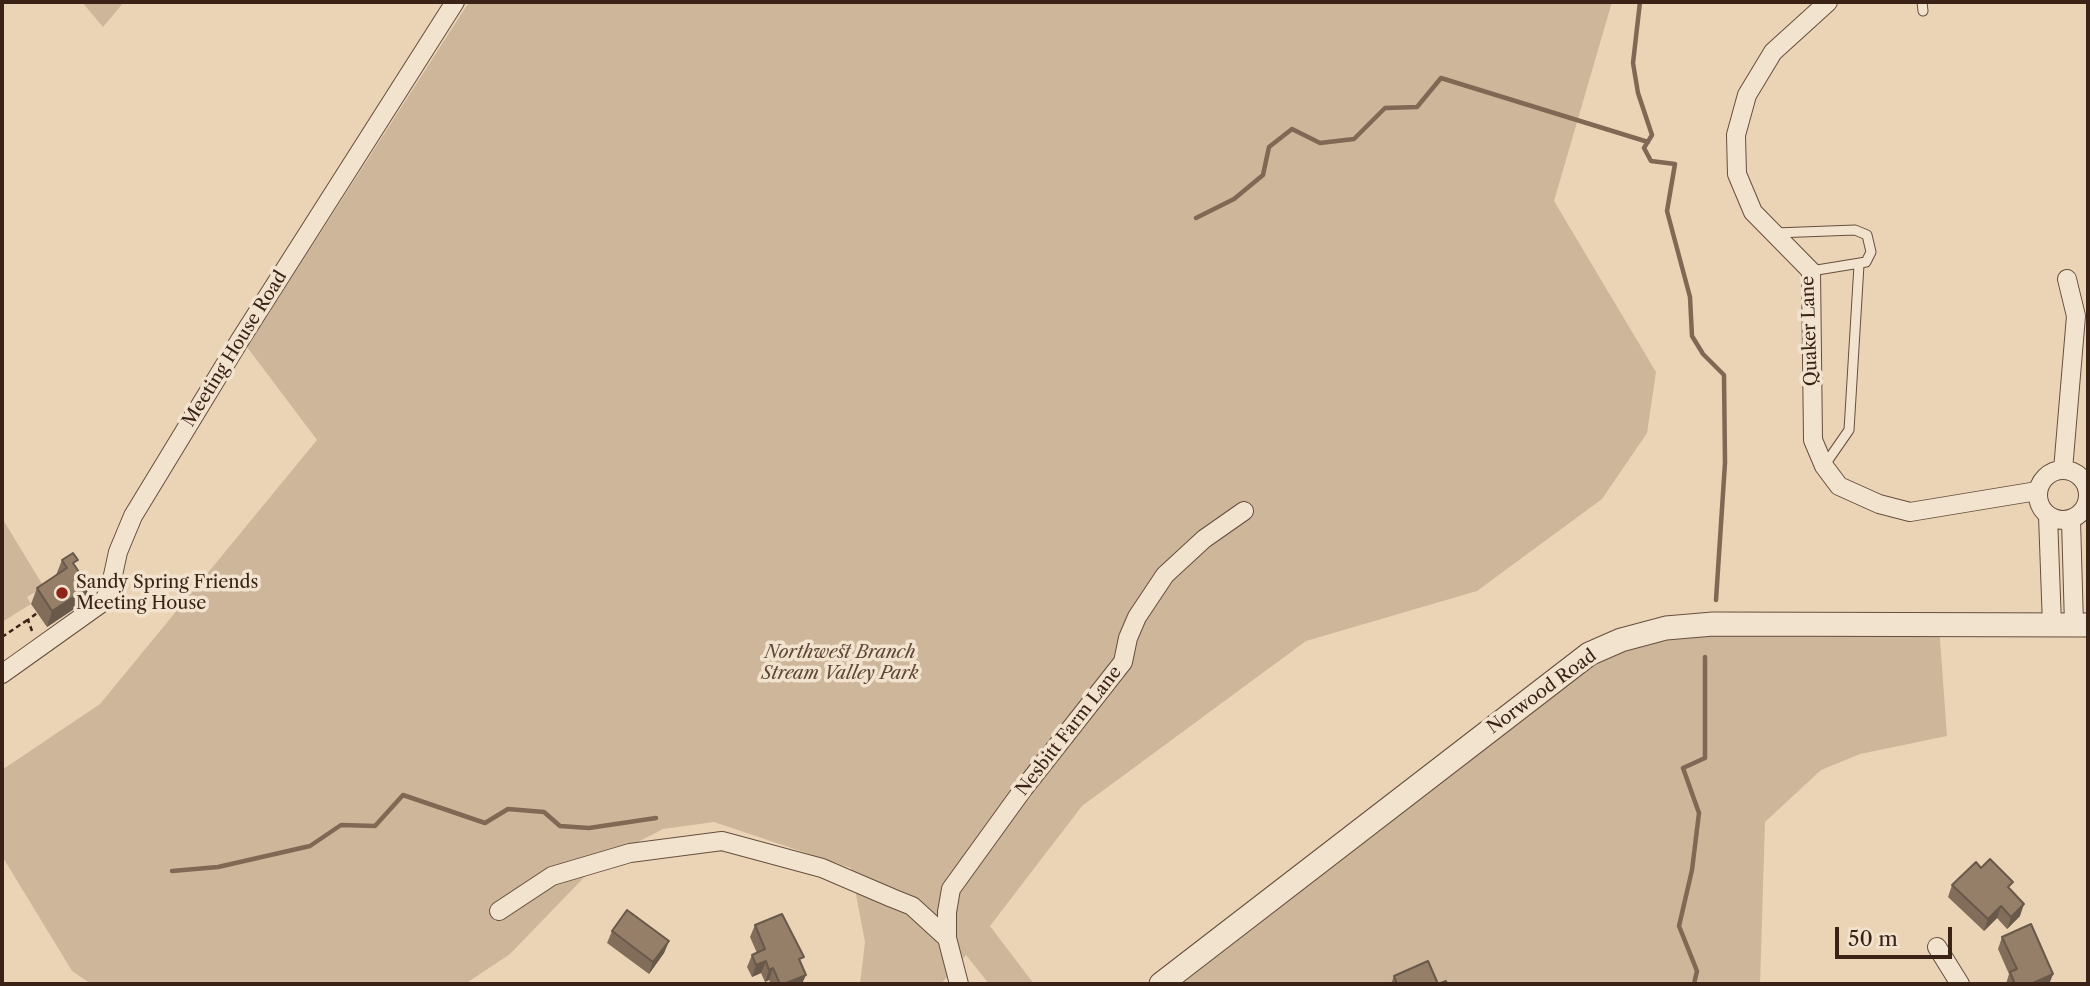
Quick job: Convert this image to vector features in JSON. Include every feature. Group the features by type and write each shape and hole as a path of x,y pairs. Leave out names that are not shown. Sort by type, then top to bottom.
{"street":[{"name":"Meeting House Road","path":"2,674 103,602 110,589 118,552 133,516 240,341 455,2"},
{"name":"Quaker Lane","path":"1824,466 1813,440 1811,271 1753,212 1737,174 1735,135 1746,95 1773,51 1828,2"},
{"path":"2063,470 2076,316 2067,279"},
{"path":"1824,466 1839,486 1879,504 1910,512 2037,491"},
{"path":"2063,470 2086,480 2086,505 2071,520 2060,521 2048,516 2040,508 2037,491 2045,476 2063,470"},
{"name":"Nesbitt Farm Lane","path":"959,984 947,938 947,912 951,889 1024,788 1123,662 1128,638 1150,595 1165,575 1204,539 1244,512"},
{"path":"2048,516 2071,625"},
{"path":"2071,520 2071,625"},
{"name":"Norwood Road","path":"1161,984 1588,654 1621,640 1666,628 1713,624 2071,625"},
{"path":"499,911 533,887 564,872 630,853 722,841 822,868 912,906 947,938"},
{"path":"1937,947 1960,984"}],"lane":[{"path":"1775,233 1800,230 1862,232 1870,241 1871,252 1866,262 1859,265 1820,267 1811,271"},
{"path":"1824,466 1849,430 1859,265"}],"path":[{"path":"2,637 37,613"},
{"path":"32,617 29,626 40,646"}],"green space":[{"path":"82,2 124,2 103,27"},
{"name":"Northwest Branch Stream Valley Park","path":"469,2 1612,2 1554,201 1656,372 1647,433 1602,499 1477,591 1306,641 1082,806 990,926 1034,984 989,984 966,955 941,984 860,984 865,942 851,868 714,822 663,829 599,862 510,954 465,984 91,984 72,971 2,856 2,770 100,704 317,440 247,347"},
{"path":"2,518 44,587 27,597 31,604 2,622"},
{"path":"1939,626 1947,736 1860,754 1821,770 1765,822 1760,984 1159,984 1589,654 1666,628"}],"building":[{"path":"73,553 78,560 73,563 89,587 52,611 37,588 67,568 62,560"},
{"path":"1990,859 2013,882 2008,887 2024,904 2011,917 2001,906 1988,919 1952,885 1976,862 1981,868"},
{"path":"627,910 669,941 653,962 612,931"},
{"path":"782,914 804,957 799,959 806,975 780,984 773,968 769,970 766,961 756,965 752,955 765,949 755,925"},
{"path":"2031,924 2053,974 2031,984 2015,984 2010,972 2017,969 2002,937"},
{"path":"1428,961 1438,984 1397,984 1394,976"}],"waterway":[{"path":"1640,2 1633,63 1638,93 1652,135 1644,148 1651,161 1675,164 1667,211 1690,297 1692,336 1703,354 1724,375 1725,463 1716,600"},
{"path":"1196,218 1234,199 1263,175 1269,147 1292,129 1320,143 1354,139 1385,108 1417,107 1441,78 1648,142"},
{"path":"1694,984 1697,971 1679,926 1692,870 1699,813 1683,768 1705,758 1705,657"},
{"path":"172,871 218,867 310,846 341,825 375,826 403,795 485,823 508,809 544,812 560,826 589,828 656,818"}],"place":[{"name":"Sandy Spring Friends Meeting House","path":"62,593"}]}
